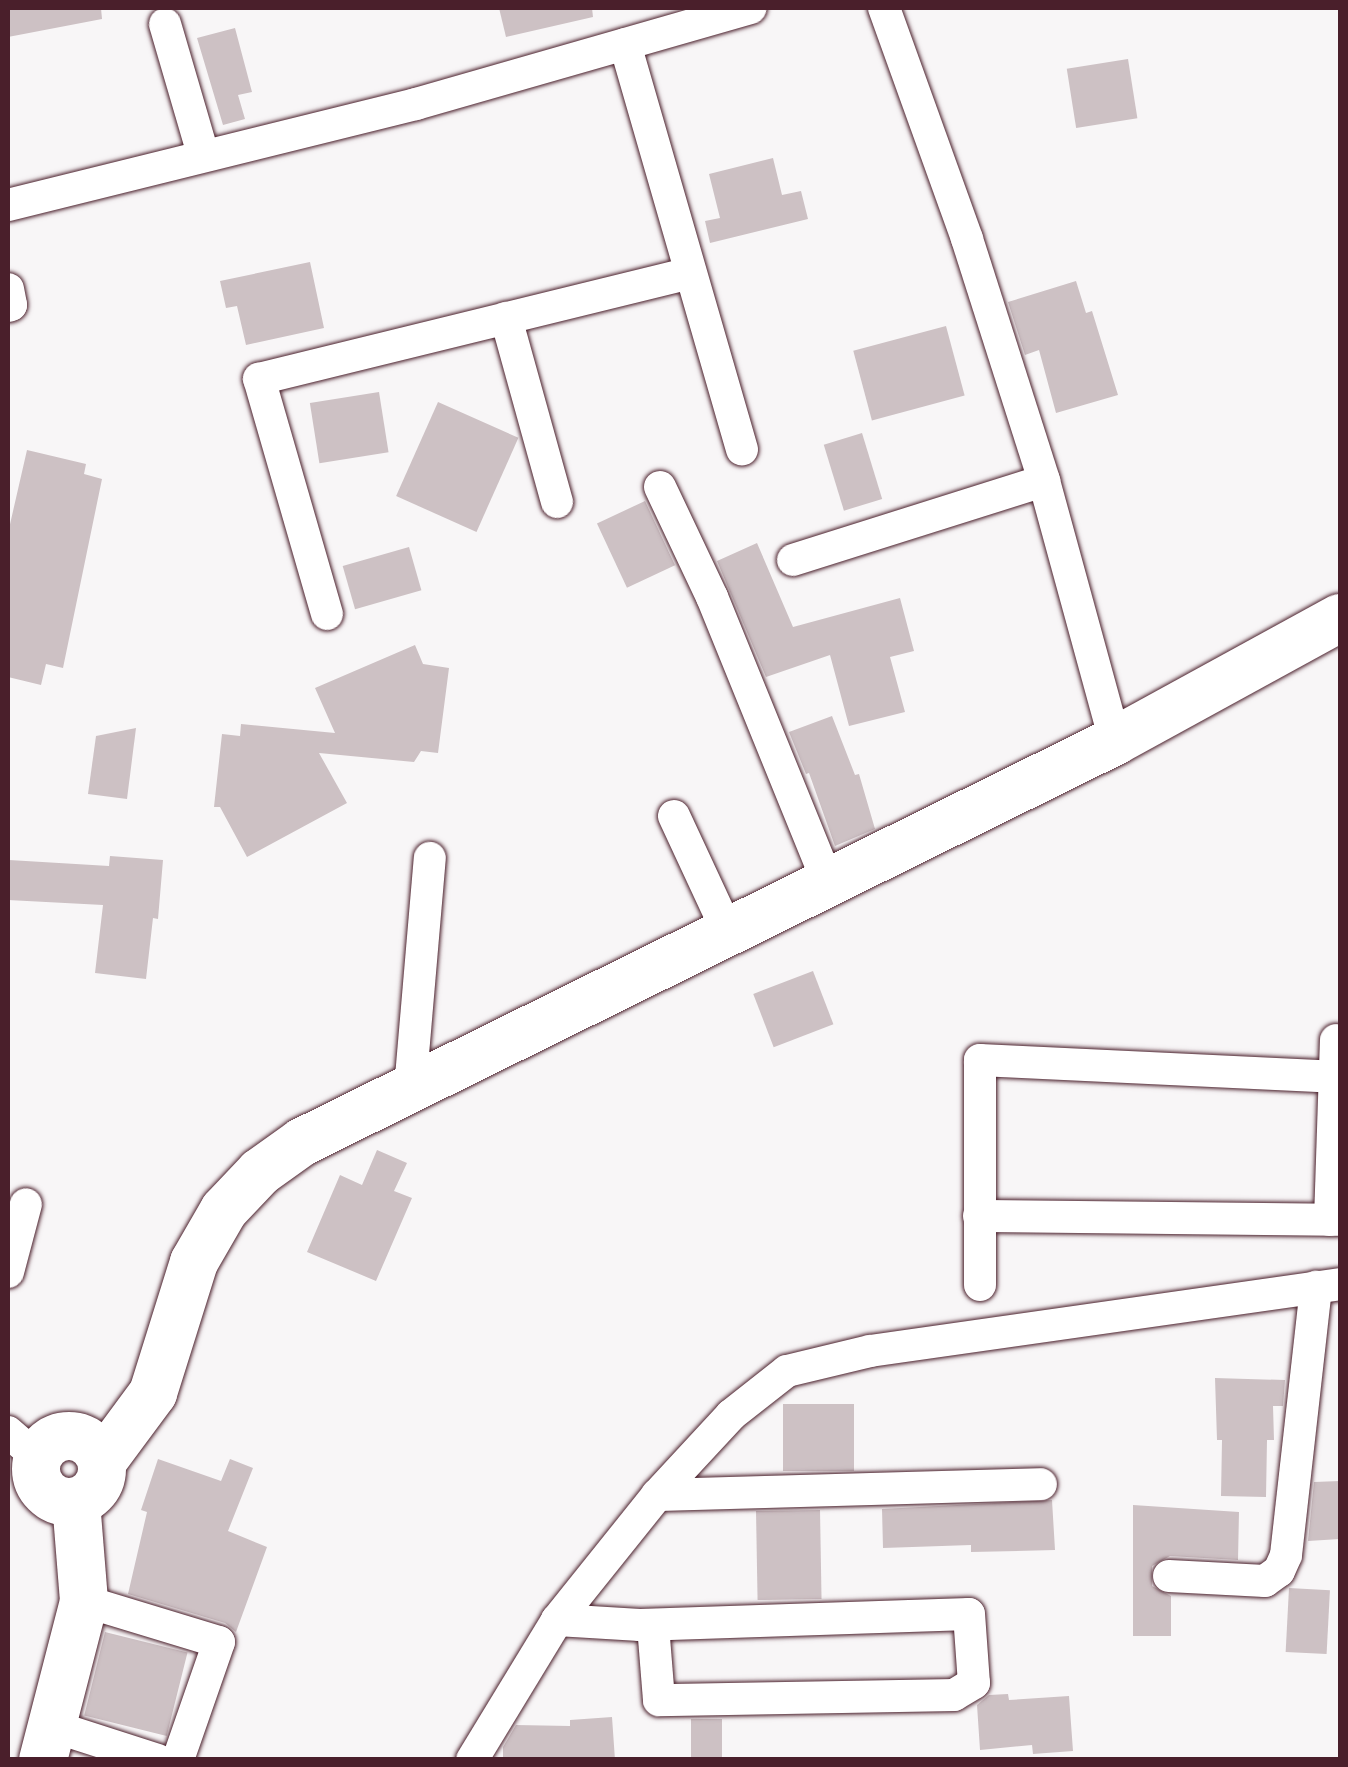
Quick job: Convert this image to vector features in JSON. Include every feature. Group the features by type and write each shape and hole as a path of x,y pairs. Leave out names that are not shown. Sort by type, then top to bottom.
{"main road":[{"path":"76,1502 100,1482 102,1462 153,1393 194,1262 224,1210 260,1172 302,1142 1116,742 1340,618"},
{"path":"76,1502 45,1494 22,1445 70,1436 90,1444 102,1462"},
{"path":"48,1743 84,1601 76,1502"}],"street":[{"path":"8,205 416,104 750,8"},
{"path":"884,8 968,239 1044,481 1116,742"},
{"path":"165,24 203,154"},
{"path":"625,44 688,274 742,449"},
{"path":"327,614 259,379 688,274"},
{"path":"8,289 8,306"},
{"path":"506,318 557,502"},
{"path":"793,560 1044,481"},
{"path":"660,488 712,597 828,883"},
{"path":"674,816 727,930"},
{"path":"410,1088 430,858"},
{"path":"979,1216 1335,1220 1336,1040"},
{"path":"980,1284 980,1060 1334,1077"},
{"path":"8,1272 26,1204"},
{"path":"472,1760 557,1620 657,1495 731,1415 786,1371 870,1351 1328,1286 1286,1554 1279,1571 1265,1582 1170,1576"},
{"path":"657,1495 1041,1484"},
{"path":"84,1601 219,1642 178,1760"},
{"path":"557,1620 653,1625 969,1614 974,1683 954,1696 663,1701 656,1694 653,1625"},
{"path":"48,1743 158,1760"}],"building":[{"path":"8,8 101,8 102,19 8,37"},
{"path":"499,8 592,8 593,17 506,37"},
{"path":"235,28 252,92 238,95 245,119 223,125 197,38"},
{"path":"1128,59 1137,118 1076,128 1067,69"},
{"path":"773,158 782,195 801,191 808,219 710,243 705,221 720,218 709,174"},
{"path":"310,262 324,328 246,345 237,306 226,308 220,281"},
{"path":"1076,281 1086,313 1092,311 1118,395 1056,413 1039,350 1025,355 1008,302"},
{"path":"946,326 965,396 872,420 853,351"},
{"path":"379,392 389,452 319,463 310,403"},
{"path":"438,402 518,438 476,532 396,496"},
{"path":"862,433 882,499 844,511 824,445"},
{"path":"27,450 86,464 84,474 102,479 63,668 46,664 41,685 8,677 8,533"},
{"path":"645,501 675,565 627,588 597,523"},
{"path":"757,543 793,627 900,598 914,651 890,657 905,712 849,726 830,655 766,677 717,561"},
{"path":"409,547 421,590 355,609 343,566"},
{"path":"415,645 423,664 449,668 438,753 421,751 414,762 319,753 347,803 247,857 220,807 214,807 222,734 240,736 241,724 335,733 315,688"},
{"path":"832,716 855,775 859,774 875,829 835,846 809,773 806,774 789,732"},
{"path":"136,728 127,799 88,794 96,736"},
{"path":"110,856 163,860 158,919 153,918 146,979 95,973 103,905 8,900 9,860 109,866"},
{"path":"813,971 833,1024 774,1047 753,994"},
{"path":"377,1150 407,1163 394,1191 412,1198 376,1281 307,1252 340,1175 362,1185"},
{"path":"1215,1378 1285,1380 1283,1406 1273,1406 1274,1440 1267,1440 1266,1497 1221,1496 1222,1440 1217,1440"},
{"path":"783,1404 854,1404 854,1471 783,1471"},
{"path":"158,1459 221,1481 230,1459 253,1468 228,1531 267,1547 236,1632 225,1623 128,1594 147,1512 141,1510"},
{"path":"1340,1481 1340,1539 1308,1541 1314,1482"},
{"path":"1052,1500 1055,1550 971,1552 971,1545 883,1548 882,1509"},
{"path":"1133,1505 1239,1512 1238,1560 1170,1556 1152,1566 1152,1586 1171,1596 1171,1636 1133,1636"},
{"path":"820,1510 822,1599 758,1600 756,1511"},
{"path":"1289,1588 1330,1590 1327,1654 1286,1652"},
{"path":"105,1632 187,1653 167,1736 84,1715"},
{"path":"1008,1694 1009,1700 1069,1696 1073,1751 1033,1754 1032,1745 980,1750 977,1705 989,1695"},
{"path":"612,1717 615,1760 503,1760 503,1747 516,1725 570,1726 570,1720"},
{"path":"691,1719 722,1719 722,1757 691,1757"}]}
